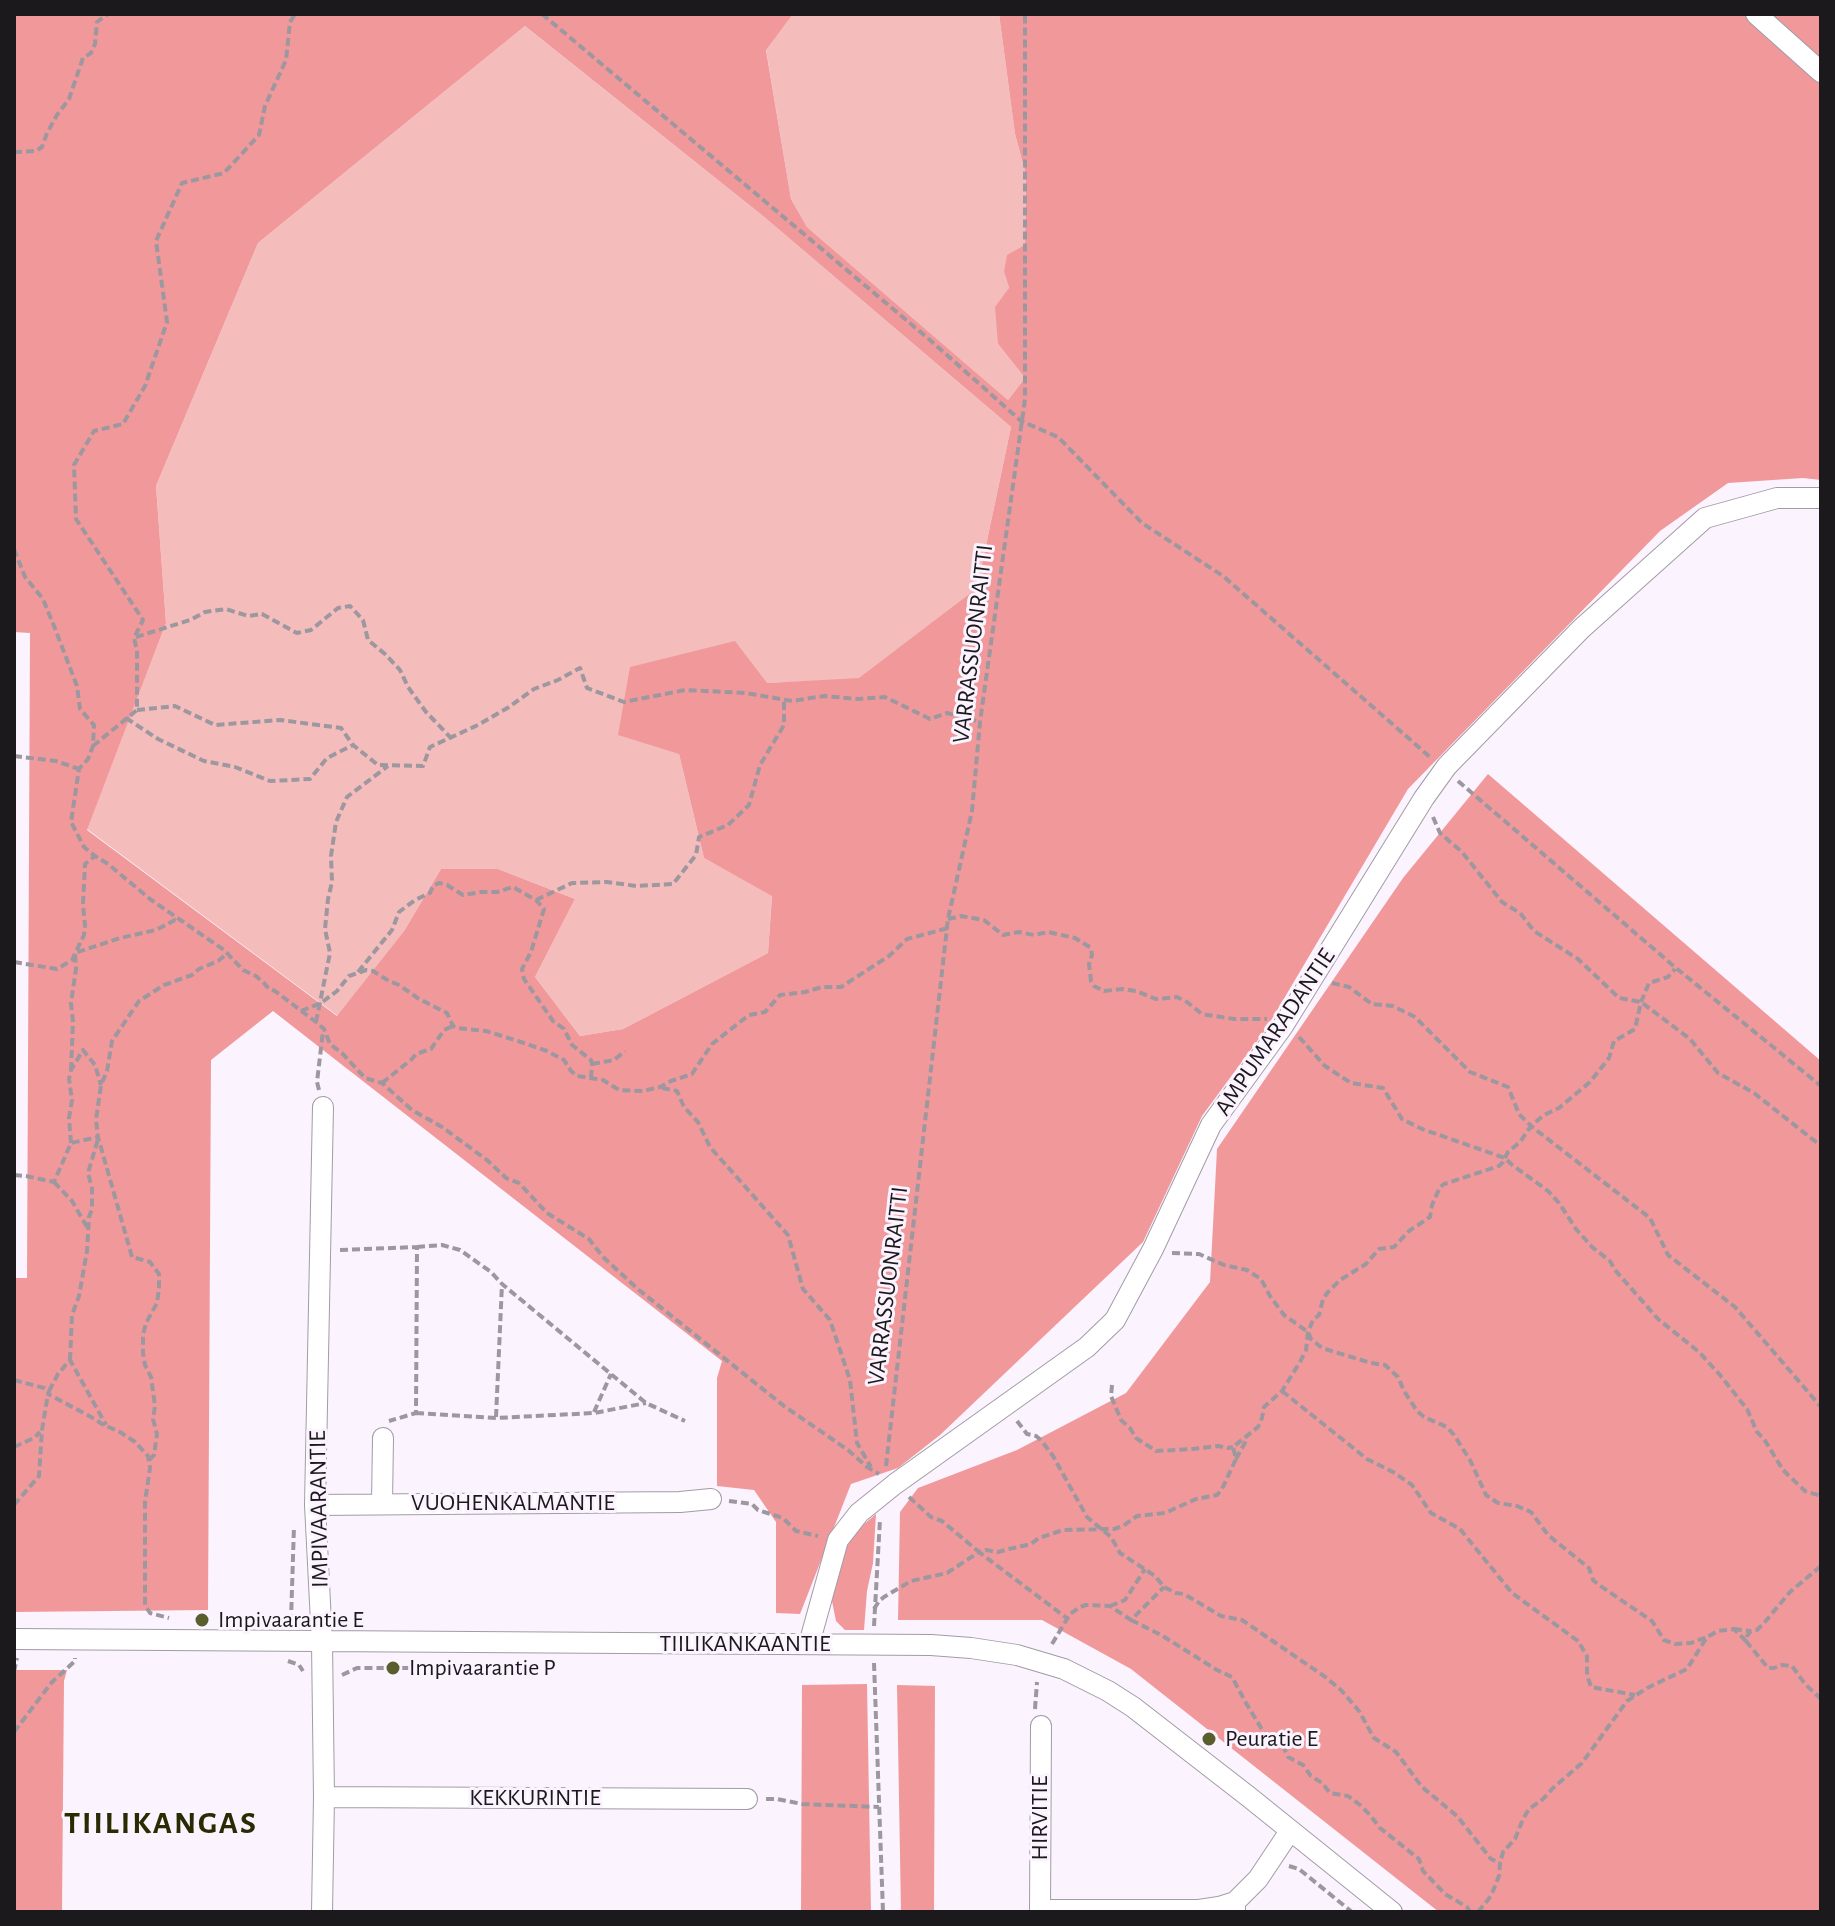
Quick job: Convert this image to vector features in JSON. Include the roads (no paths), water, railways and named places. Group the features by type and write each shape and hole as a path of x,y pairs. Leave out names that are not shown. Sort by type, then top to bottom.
{"street":[{"path":"1756,14 1821,72"},
{"name":"AMPUMARADANTIE","path":"809,1644 838,1540 859,1513 887,1486 1087,1347 1115,1320 1153,1249 1211,1125 1283,1026 1444,770 1581,629 1705,518 1777,498 1821,498"},
{"name":"IMPIVAARANTIE","path":"322,1912 322,1642 315,1505 323,1107"},
{"path":"382,1503 383,1438"},
{"name":"VUOHENKALMANTIE","path":"315,1505 680,1502 711,1499"},
{"name":"TIILIKANKAANTIE","path":"16,1648 322,1642 874,1644 971,1648 1017,1655 1041,1669 1082,1677 1133,1707 1392,1912"},
{"name":"HIRVITIE","path":"1041,1726 1040,1911 1235,1907"},
{"name":"KEKKURINTIE","path":"324,1797 747,1799"},
{"path":"1235,1907 1290,1831"}],"place":[{"name":"Impivaarantie E","path":"202,1620"},
{"name":"Impivaarantie P","path":"393,1668"},
{"name":"Peuratie E","path":"1209,1739"}],"district":[{"name":"TIILIKANGAS","path":"161,1823"}]}
